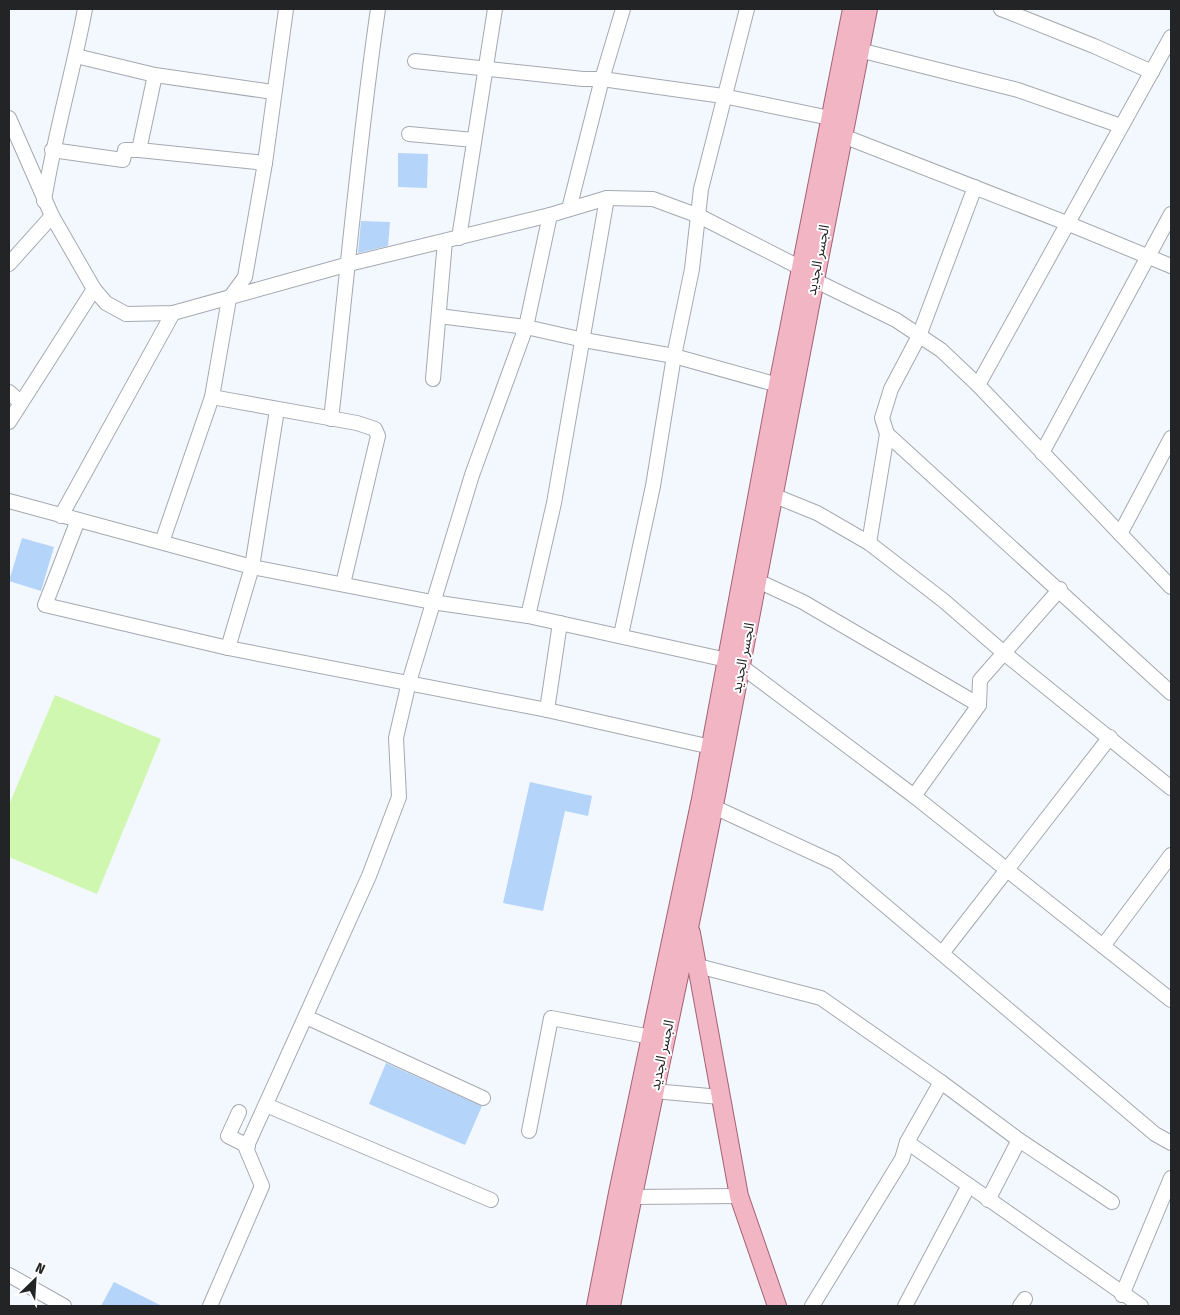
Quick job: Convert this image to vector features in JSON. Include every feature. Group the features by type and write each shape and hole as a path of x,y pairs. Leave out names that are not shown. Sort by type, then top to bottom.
{"main road":[{"name":"الجسر الجديد","path":"611,1306 714,807 734,663 778,385 843,136 860,50 854,9"},
{"name":"الجسر الجديد","path":"596,1306 711,747 758,581 775,496 830,118 854,9"},
{"path":"690,926 739,1196 777,1306"}],"street":[{"path":"44,201 52,150 76,56 85,9"},
{"path":"162,542 212,397 229,299 245,277 264,163 286,9"},
{"path":"331,419 349,264 354,196 378,9"},
{"path":"459,238 495,9"},
{"path":"569,209 602,79 623,9"},
{"path":"621,635 653,486 674,356 692,269 701,189 746,9"},
{"path":"1001,9 1094,46 1152,72"},
{"path":"978,385 1171,37"},
{"path":"860,50 1018,90 1121,126"},
{"path":"76,56 155,75 273,92"},
{"path":"416,61 583,79 602,79 724,96 830,118"},
{"path":"139,150 155,75"},
{"path":"9,118 44,201 94,289 106,303 126,314 173,313 229,299 349,264 459,238 607,198 653,199 699,216 896,320 942,350 978,385 1171,588"},
{"path":"408,134 474,140"},
{"path":"843,136 1171,266"},
{"path":"52,150 123,160 125,150 139,150 264,163"},
{"path":"869,543 887,434 882,418 890,389 919,336 975,187"},
{"path":"528,616 554,503 584,340 607,198"},
{"path":"210,1306 262,1186 246,1148 369,876 399,797 396,738 409,682 472,475 526,326 550,214"},
{"path":"1042,453 1171,214"},
{"path":"9,264 52,216"},
{"path":"433,379 445,241"},
{"path":"9,422 20,402 94,289"},
{"path":"61,516 173,313"},
{"path":"439,316 526,326 584,340 674,356 778,385"},
{"path":"9,392 20,402"},
{"path":"212,397 369,426 375,429 378,436 344,584"},
{"path":"228,648 252,567 277,410"},
{"path":"887,434 1060,589 1171,694"},
{"path":"1120,534 1171,438"},
{"path":"775,496 817,514 869,543 944,601 1004,653 1171,788"},
{"path":"9,501 252,567 432,602 528,616 621,635 734,663 914,796 1171,1000"},
{"path":"78,520 45,605 228,648 547,710 711,747"},
{"path":"758,581 811,607 979,705"},
{"path":"914,796 979,705 980,680 1060,589"},
{"path":"547,710 560,623"},
{"path":"943,952 1110,737"},
{"path":"714,807 835,863 943,952 1155,1134 1171,1143"},
{"path":"1103,946 1171,855"},
{"path":"698,966 821,998 942,1082 1019,1140 1112,1202"},
{"path":"306,1017 483,1098"},
{"path":"529,1131 551,1018 651,1037"},
{"path":"812,1306 902,1159 907,1142 942,1082"},
{"path":"654,1091 720,1097"},
{"path":"266,1105 491,1200"},
{"path":"239,1112 228,1136 248,1146"},
{"path":"988,1200 1019,1140"},
{"path":"907,1142 1122,1295 1141,1306"},
{"path":"1122,1295 1171,1178"},
{"path":"905,1306 968,1187"},
{"path":"632,1197 739,1196"},
{"path":"9,1275 42,1301 64,1306"}],"green space":[{"path":"55,695 161,739 97,894 9,857 9,805"}],"building":[{"path":"398,153 428,154 427,188 398,187"},
{"path":"361,221 390,222 388,246 358,253"},
{"path":"22,538 54,547 41,591 9,581"},
{"path":"530,782 592,796 588,816 565,811 543,911 503,903"},
{"path":"386,1063 482,1106 465,1145 369,1104"},
{"path":"114,1282 162,1306 101,1306"}]}
